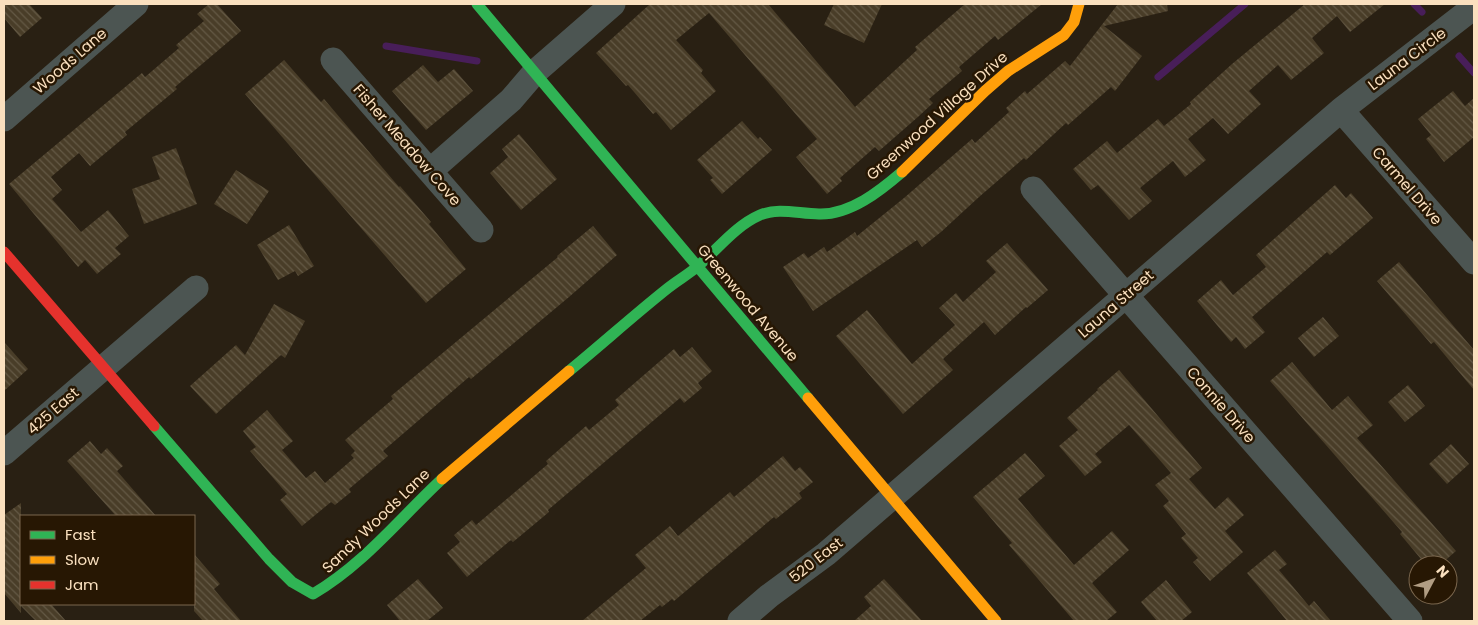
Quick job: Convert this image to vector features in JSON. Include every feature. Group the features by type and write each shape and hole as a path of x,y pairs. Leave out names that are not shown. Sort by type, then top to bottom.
{"street":[{"name":"Woods Lane","path":"4,119 136,4"},
{"name":"Greenwood Avenue","path":"477,4 996,621"},
{"path":"430,171 511,100 535,72 614,4"},
{"name":"Greenwood Village Drive","path":"698,266 748,221 760,215 771,212 829,215 847,210 872,194 922,154 1004,74 1066,34 1074,24 1078,7"},
{"name":"Launa Circle","path":"1340,110 1474,8"},
{"name":"Fisher Meadow Cove","path":"333,60 481,230"},
{"name":"Carmel Drive","path":"1340,110 1474,262"},
{"name":"Launa Street","path":"892,498 1340,110"},
{"name":"Connie Drive","path":"1033,189 1410,621"},
{"name":"Sandy Woods Lane","path":"4,252 103,369 269,559 292,582 313,594 329,586 348,572 443,478 667,289 698,266"},
{"name":"425 East","path":"4,454 196,288"},
{"name":"520 East","path":"740,621 769,596 826,554 892,498"}],"building":[{"path":"4,4 29,4 42,18 20,37 4,18"},
{"path":"209,4 217,4 241,31 175,87 177,89 125,132 127,135 90,166 79,153 51,177 62,190 52,199 81,232 108,210 129,236 115,248 121,254 97,274 85,260 78,267 9,184 142,73 145,77 179,48 176,45 204,21 197,14"},
{"path":"650,4 768,4 855,107 917,50 915,47 965,4 1042,4 998,40 995,36 959,67 962,71 929,99 933,103 879,151 875,147 840,178 842,181 827,194 796,157 817,139 709,13 676,40 703,70 701,73 716,91 671,130 656,112 653,114 628,85 626,86 596,53"},
{"path":"834,4 882,4 864,43 824,25"},
{"path":"1118,4 1167,4 1168,11 1104,26 1142,56 1115,91 1111,87 1068,125 1066,123 1026,160 1024,158 922,247 917,240 813,311 783,267 804,253 808,258 824,247 827,252 855,232 857,236 972,139 975,143 1009,112 1006,108 1025,91 1027,94 1065,61 1070,66"},
{"path":"1305,4 1385,4 1350,32 1337,16 1312,38 1324,53 1291,80 1278,65 1249,91 1261,104 1228,134 1213,118 1188,139 1206,160 1185,177 1173,161 1140,188 1152,201 1129,220 1098,185 1091,190 1073,169 1107,141 1117,153 1158,119 1164,126 1191,104 1190,102 1232,64"},
{"path":"284,60 321,102 324,99 400,186 431,222 429,224 466,269 426,303 245,94"},
{"path":"423,65 438,82 454,69 473,91 426,130 392,91"},
{"path":"1453,91 1465,106 1474,98 1474,137 1444,162 1426,139 1431,135 1418,119"},
{"path":"742,121 758,139 760,137 772,150 722,194 710,180 713,178 697,160"},
{"path":"519,134 557,179 521,210 490,173 508,157 502,149"},
{"path":"176,148 197,204 144,224 132,189 160,179 152,157"},
{"path":"236,170 269,191 247,224 214,204"},
{"path":"1335,185 1346,198 1351,193 1373,218 1330,255 1327,252 1252,317 1265,332 1245,349 1236,337 1231,342 1197,301 1221,280 1233,295 1266,267 1256,255"},
{"path":"289,225 314,266 298,276 295,271 278,280 257,245"},
{"path":"593,226 617,255 471,379 469,377 383,451 388,456 349,489 351,492 335,505 331,502 302,526 280,500 287,494 250,451 256,447 243,431 267,410 293,441 282,450 306,478 315,471 325,483 354,458 351,455 355,451 345,440 393,399 391,396"},
{"path":"1007,243 1048,290 995,335 984,322 943,359 953,370 903,414 836,336 867,310 912,364 955,325 939,308 956,293 963,302 996,272 986,261"},
{"path":"1399,262 1474,350 1474,390 1434,342 1431,344 1377,281"},
{"path":"274,304 305,321 285,358 281,355 216,414 190,386 236,345 245,355"},
{"path":"1323,317 1339,336 1314,357 1298,338"},
{"path":"4,342 28,369 4,391"},
{"path":"692,347 712,371 698,383 702,388 684,403 680,398 548,510 549,512 513,542 511,540 467,577 447,553 460,542 454,535 472,520 476,525 548,464 546,461 586,426 589,430 619,405 615,400 674,349 680,357"},
{"path":"1292,362 1332,410 1348,396 1373,425 1357,438 1456,551 1451,555 1418,555 1400,534 1402,532 1270,381"},
{"path":"1119,370 1202,468 1189,479 1215,509 1228,497 1244,515 1225,531 1243,552 1210,581 1193,562 1198,558 1181,538 1186,534 1163,506 1169,501 1155,485 1171,473 1129,425 1095,454 1102,462 1085,476 1059,446 1078,430 1067,418"},
{"path":"1408,385 1425,406 1405,422 1388,402"},
{"path":"90,441 101,454 107,448 123,466 117,471 155,515 115,515 67,461"},
{"path":"1451,444 1469,464 1447,484 1429,464"},
{"path":"1025,453 1045,476 1018,499 1074,565 1112,531 1129,550 1092,583 1117,612 1106,621 1074,621 1009,545 1012,543 973,497"},
{"path":"783,456 795,471 800,467 813,482 799,493 802,498 776,519 774,517 674,601 672,599 662,607 660,605 640,621 582,621 646,568 635,555 670,526 678,536 730,492 734,497"},
{"path":"21,503 20,605 52,605 66,621 36,621 21,606 21,613 4,593 4,515"},
{"path":"1275,550 1287,564 1279,570 1309,606 1314,601 1331,621 1287,621 1247,573"},
{"path":"195,555 220,584 214,589 241,621 203,621 194,611"},
{"path":"418,579 443,608 427,621 400,621 387,605"},
{"path":"884,579 922,621 854,621 871,606 864,597"},
{"path":"1166,580 1192,612 1181,621 1157,621 1141,602"}],"waterway":[{"path":"1158,77 1245,4"},
{"path":"1414,4 1422,12"},
{"path":"386,46 477,61"},
{"path":"1459,56 1474,73"}],"traffic: fast":[{"path":"477,4 808,398"},
{"path":"569,371 655,298 695,269 735,231 751,220 774,211 819,214 842,211 874,194 902,172"},
{"path":"154,426 269,559 292,582 313,594 349,569 365,555 442,479"}],"traffic: slow":[{"path":"902,172 1008,71 1064,35 1074,22 1079,4"},
{"path":"442,479 569,371"},
{"path":"808,398 996,621"}],"traffic: jam":[{"path":"4,252 154,426"}]}
